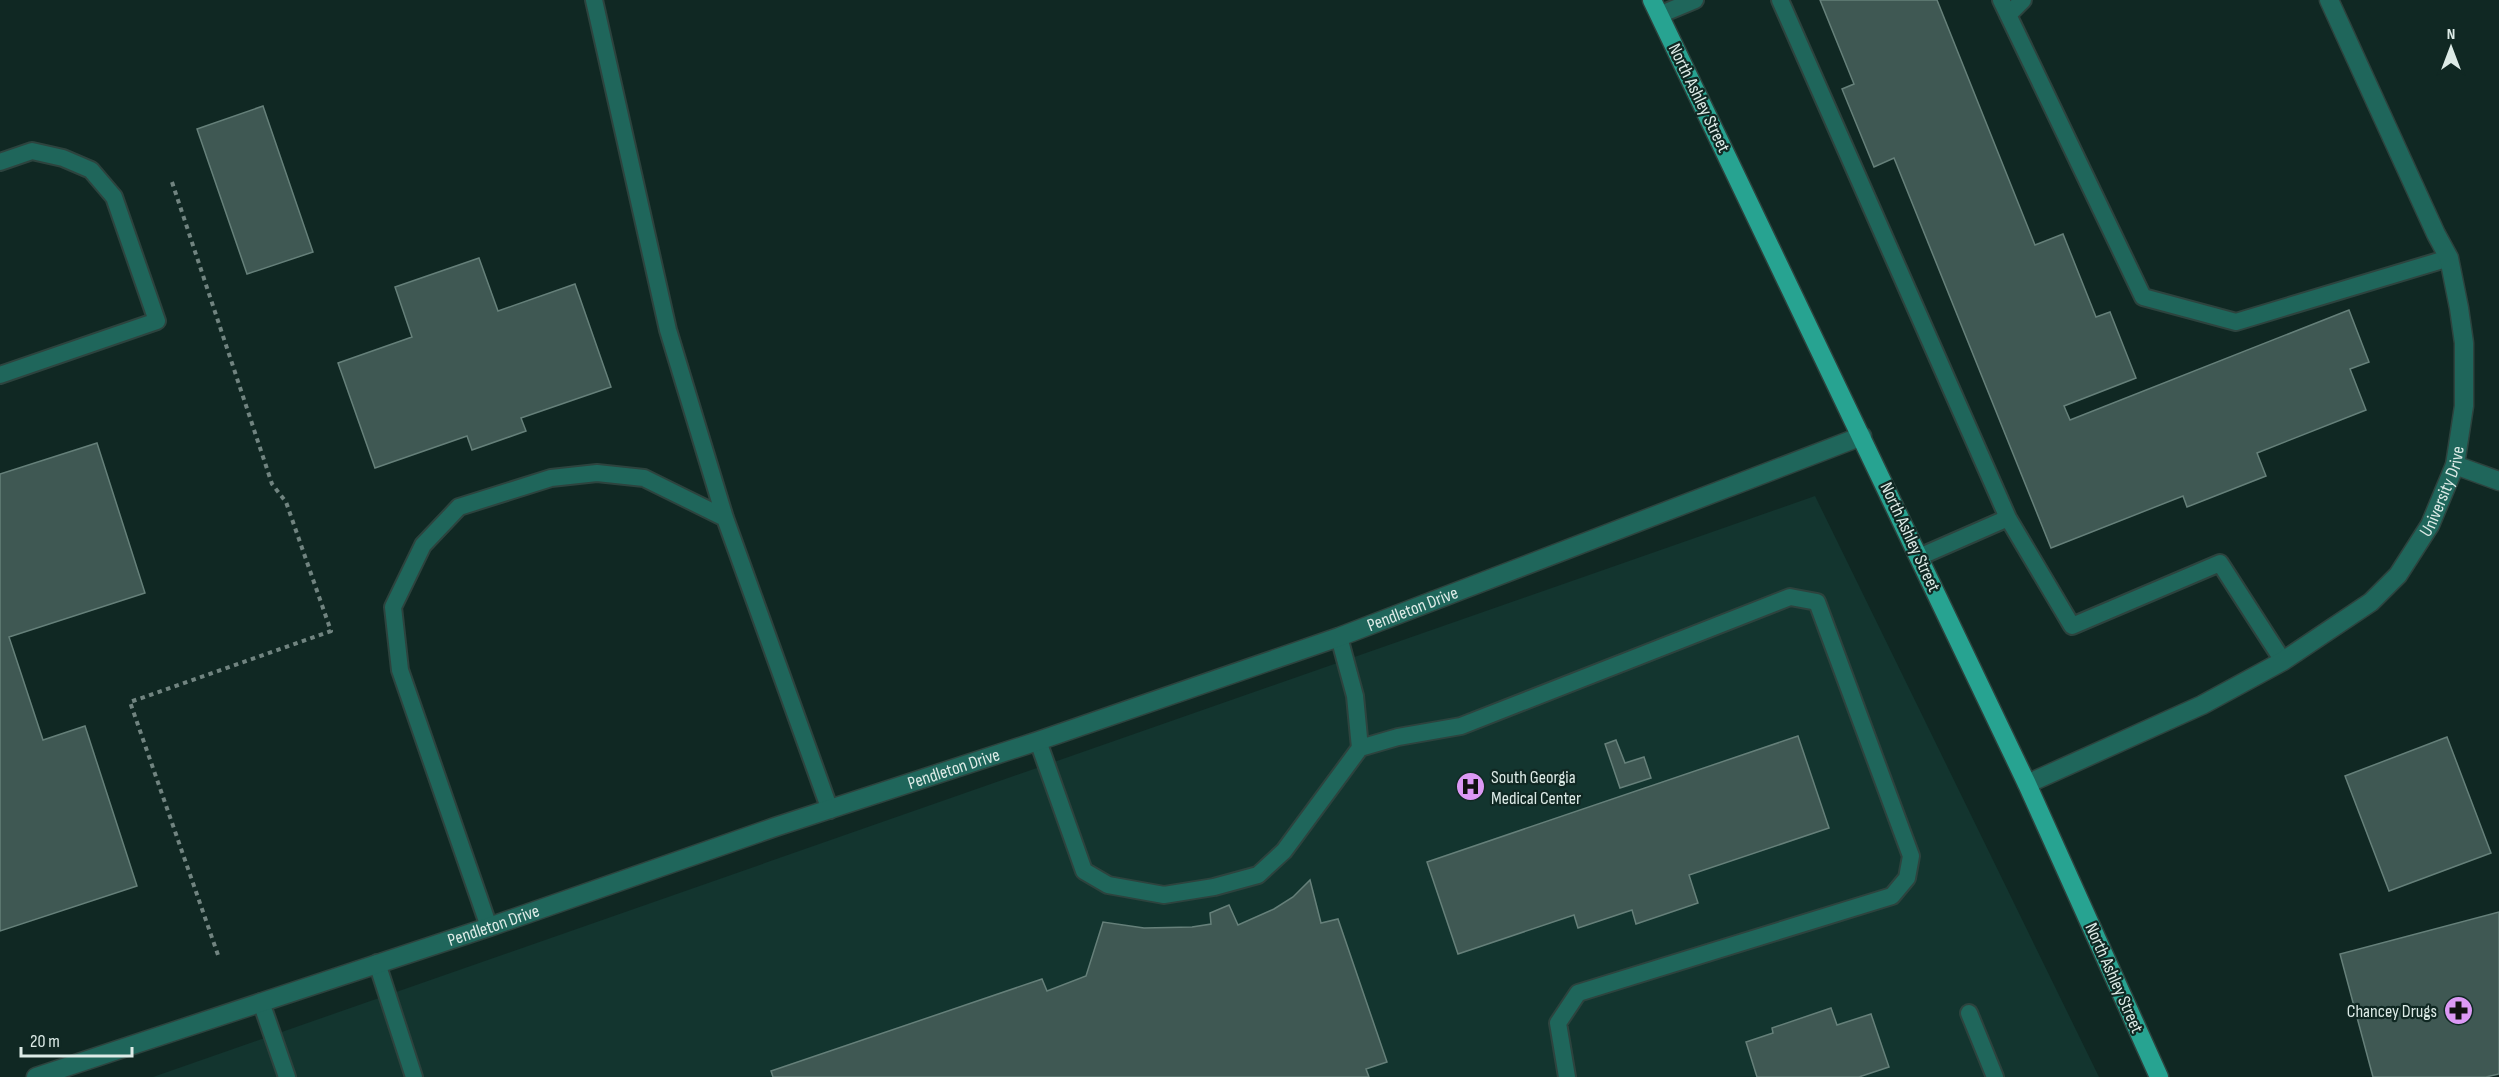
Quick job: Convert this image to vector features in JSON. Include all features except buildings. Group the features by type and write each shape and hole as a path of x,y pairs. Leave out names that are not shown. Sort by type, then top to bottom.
{"main road":[{"name":"North Ashley Street","path":"1655,8 2027,784 2159,1077"}],"street":[{"name":"University Drive","path":"2027,784 2202,705 2283,661 2371,602 2398,575 2430,525 2455,465 2464,406 2464,344 2450,258 2436,234 2329,0"},
{"name":"Pendleton Drive","path":"36,1077 489,927 1038,741 1339,636 1862,436"},
{"path":"2455,465 2499,481"}],"lane":[{"path":"1655,8 1695,0"},
{"path":"1780,0 2008,518 2072,626 2220,563 2283,661"},
{"path":"2023,0 2004,7 2143,297 2236,322 2450,258"},
{"path":"592,1 668,330 725,518 830,810"},
{"path":"0,162 32,151 63,158 91,170 114,197 157,321 0,375"},
{"path":"489,927 400,670 393,607 423,545 459,507 551,478 597,473 644,478 725,518"},
{"path":"1919,557 2008,518"},
{"path":"1038,741 1084,871 1108,885 1164,895 1214,887 1258,875 1284,851 1360,748 1398,737 1461,726 1790,597 1817,602 1911,856 1907,879 1892,896 1578,993 1558,1023 1567,1077"},
{"path":"1339,636 1355,696 1360,748"},
{"path":"377,963 414,1077"},
{"path":"261,1002 286,1077"},
{"path":"1969,1013 1995,1077"}],"path":[{"path":"172,182 272,484 286,502 331,631 130,702 218,956"}],"shaded area":[{"name":"South Georgia Medical Center","path":"1815,496 2099,1077 153,1077"}],"place":[{"name":"South Georgia Medical Center","path":"1470,787"},
{"name":"Chancey Drugs","path":"2458,1011"}]}
